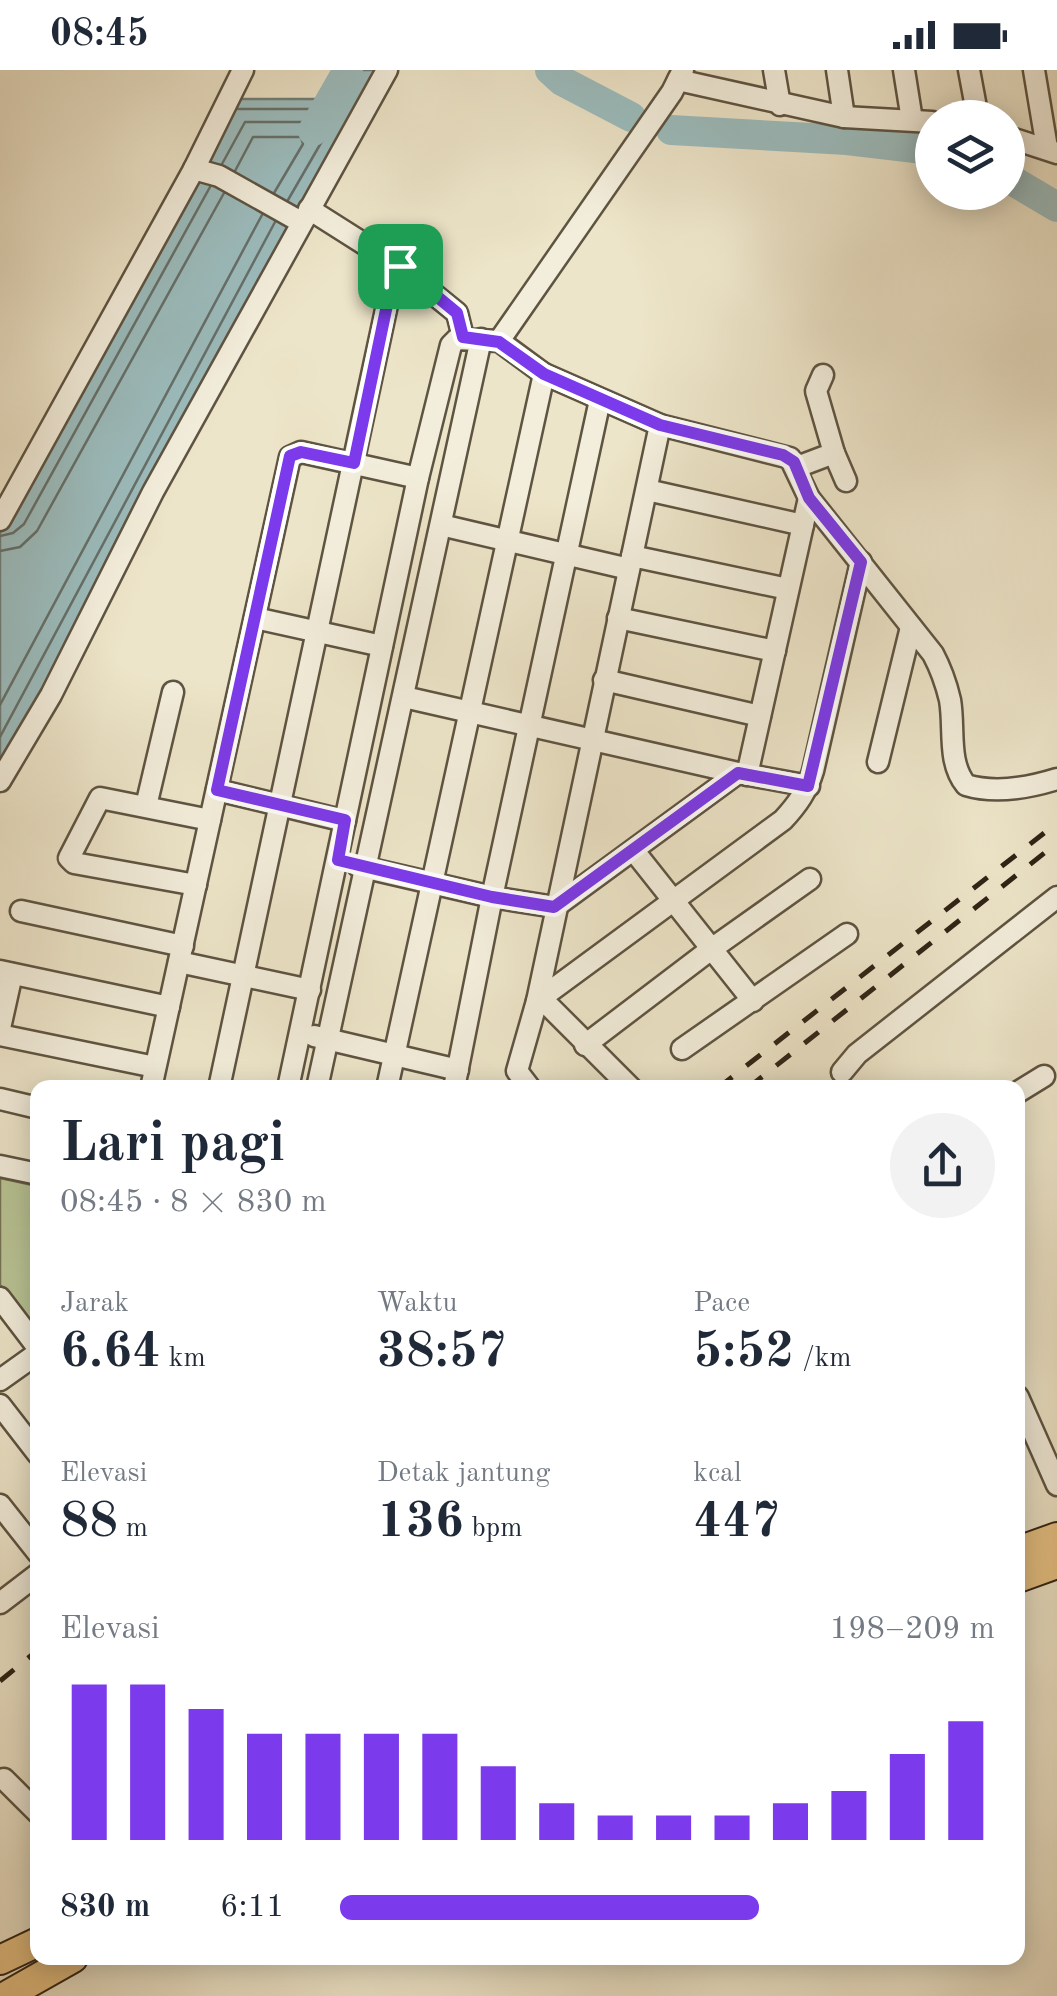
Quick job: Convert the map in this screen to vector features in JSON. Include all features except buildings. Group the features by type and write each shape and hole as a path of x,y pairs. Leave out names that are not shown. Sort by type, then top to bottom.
{"highway":[{"path":"1025,1549 1057,1537"},
{"path":"1025,1575 1057,1564"},
{"path":"0,1960 30,1946"},
{"path":"6,1996 61,1965"}],"street":[{"path":"0,520 194,169 243,70"},
{"path":"0,782 51,696 297,214 387,70"},
{"path":"774,70 780,104"},
{"path":"837,70 844,118"},
{"path":"904,70 915,101"},
{"path":"969,70 975,100"},
{"path":"1025,142 1052,150 1034,70"},
{"path":"290,1080 418,478 452,345 488,337 526,304 678,81 844,118 915,121"},
{"path":"194,169 219,176 400,266 488,337 544,374 660,425 783,455 797,467 809,498 933,654 944,675 950,702 958,777 966,785 993,790 1057,778"},
{"path":"220,1080 387,305 400,266"},
{"path":"319,1080 441,525 488,337"},
{"path":"389,1080 544,374"},
{"path":"824,375 816,391 846,481"},
{"path":"301,1032 394,1055 456,1079 600,400"},
{"path":"523,1080 516,1071 539,1000 554,907 660,425"},
{"path":"169,1006 6,972 0,1032 153,1077 181,954 290,456 301,452 418,478"},
{"path":"797,467 834,453"},
{"path":"646,490 803,525"},
{"path":"338,860 492,897 554,907 742,774 760,716 809,498"},
{"path":"441,525 568,555 788,589"},
{"path":"539,1000 783,820 808,786 861,562"},
{"path":"255,618 382,646"},
{"path":"618,618 774,651"},
{"path":"878,762 911,627"},
{"path":"604,680 760,716"},
{"path":"146,806 174,692"},
{"path":"404,697 808,786"},
{"path":"217,790 345,820"},
{"path":"196,884 70,862 96,800 104,798 210,820"},
{"path":"634,850 753,1001"},
{"path":"586,1045 810,880"},
{"path":"842,1072 857,1054 1057,898"},
{"path":"21,911 181,954 243,975 310,990"},
{"path":"682,1049 847,934"},
{"path":"539,1000 623,1080"},
{"path":"1025,1088 1044,1076"},
{"path":"0,1099 30,1106"},
{"path":"0,1166 30,1172"},
{"path":"1,1301 30,1339"},
{"path":"0,1380 30,1356"},
{"path":"0,1405 30,1444"},
{"path":"1025,1412 1057,1485"},
{"path":"0,1506 30,1543"},
{"path":"0,1603 30,1580"},
{"path":"4,1779 30,1805"}],"green space":[{"path":"0,1178 30,1184 30,1324 0,1285"}],"water":[{"path":"348,70 389,70 0,781 0,521 229,99 331,99"}],"waterway":[{"path":"313,131 348,70"},
{"path":"550,70 562,81 631,117"},
{"path":"671,130 915,148"},
{"path":"1025,188 1057,207"}],"railway":[{"path":"728,1080 1057,823"},
{"path":"758,1080 1057,843"},
{"path":"0,1681 30,1657"}],"route":[{"path":"400,266 457,313 463,337 499,342 544,374 660,425 783,455 794,462 809,498 861,562 808,786 738,773 554,907 492,897 338,860 345,820 217,790 290,456 301,452 354,463 387,305 400,266"}]}
